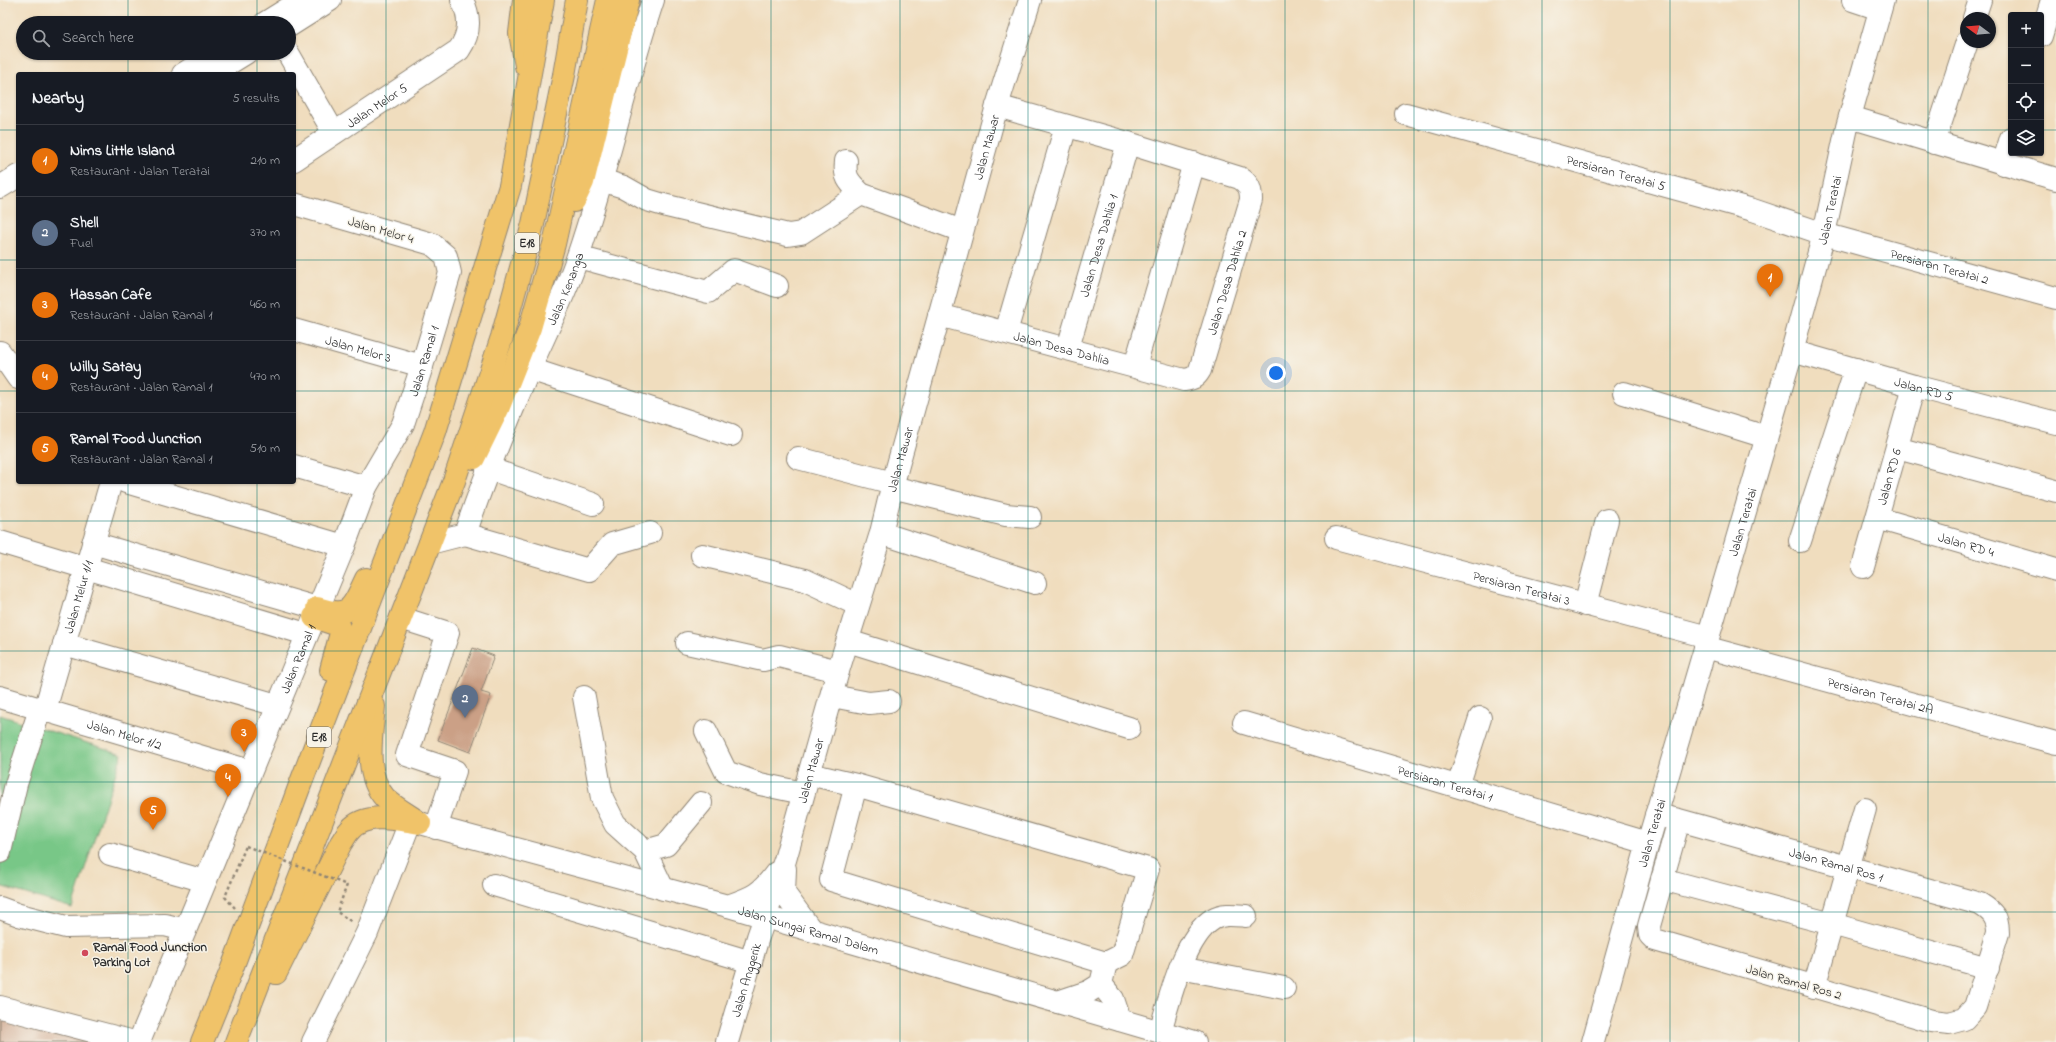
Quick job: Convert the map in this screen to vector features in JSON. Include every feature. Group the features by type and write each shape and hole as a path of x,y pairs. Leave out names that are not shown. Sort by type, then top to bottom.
{"highway":[{"path":"524,0 520,33 528,83"},
{"name":"E18","path":"202,1042 231,971 300,785 435,432 510,186 543,0"},
{"name":"E18","path":"236,1042 454,481 502,337 532,224 564,75 576,0"},
{"name":"E18","path":"454,481 470,466 498,409 530,328 554,244 608,0"},
{"path":"554,244 583,182 628,0"},
{"path":"312,619 342,613 351,608 359,595 435,432"},
{"path":"300,785 341,633 338,625 312,619"},
{"path":"374,688 371,752 376,782 385,798 422,824"},
{"path":"242,1042 341,843 351,829 366,820 384,818 422,824"}],"street":[{"path":"276,16 302,0"},
{"path":"296,22 330,0"},
{"name":"Jalan Melor 5","path":"296,159 459,50 466,40 469,18 462,0"},
{"name":"Jalan Kenanga","path":"465,534 488,468 578,257 638,45 653,0"},
{"name":"Jalan Mawar","path":"764,917 785,860 838,671 881,533 892,485 962,231 997,106 1030,0"},
{"path":"1853,0 1881,4"},
{"path":"1976,12 1980,0"},
{"path":"2044,26 2052,0"},
{"name":"Jalan Teratai","path":"1593,1042 1656,815 1792,351 1824,234 1850,117 1881,4"},
{"path":"1934,143 1965,48"},
{"path":"186,72 205,60"},
{"path":"215,72 235,60"},
{"path":"292,60 334,133"},
{"path":"997,106 1194,163 1134,366"},
{"name":"Persiaran Teratai 5","path":"1406,114 1752,210 1824,234"},
{"path":"1850,117 2056,179"},
{"path":"1006,332 1066,126"},
{"name":"Jalan Desa Dahlia 1","path":"1068,348 1128,143"},
{"path":"2003,164 2008,148"},
{"path":"846,161 845,174 851,184 861,194 962,231"},
{"name":"Jalan Desa Dahlia 2","path":"1184,380 1191,380 1200,370 1251,200 1251,192 1248,184 1240,178 1194,163"},
{"path":"0,187 16,177"},
{"path":"601,180 624,187 647,200 667,206 788,235 801,233 861,194"},
{"name":"Jalan Melor 4","path":"296,205 432,244 446,256 450,273"},
{"name":"Persiaran Teratai 2","path":"1824,234 2056,298"},
{"path":"578,257 708,292 734,270 778,286"},
{"name":"Jalan Ramal 1","path":"139,1042 312,619 344,546 366,487 402,424 422,366 450,273"},
{"name":"Jalan Desa Dahlia","path":"939,315 1184,380"},
{"name":"Jalan Melor 3","path":"296,331 422,366"},
{"name":"Jalan RD 5","path":"1792,351 1914,386 2056,423"},
{"path":"0,352 16,375"},
{"path":"530,369 731,435"},
{"path":"1800,541 1856,369"},
{"name":"Jalan RD 6","path":"1862,567 1914,386"},
{"path":"1624,393 1766,437"},
{"path":"1897,448 2056,491"},
{"path":"798,458 1006,515 1030,517"},
{"path":"296,467 366,487"},
{"path":"488,468 593,504"},
{"name":"Jalan Melur 1/1","path":"0,852 16,784 43,710 64,644 110,484"},
{"path":"133,484 344,546"},
{"name":"Jalan RD 4","path":"1877,518 2056,570"},
{"path":"1585,605 1607,520"},
{"path":"430,543 465,534 589,570 612,544 650,533"},
{"path":"881,533 1035,583"},
{"name":"Persiaran Teratai 3","path":"1336,538 1585,605 1707,642"},
{"path":"0,542 86,568 312,619"},
{"path":"93,543 312,619"},
{"path":"702,555 805,580 858,605"},
{"path":"313,1042 422,824 455,771 407,755 448,633 401,618"},
{"path":"848,641 1129,728"},
{"name":"Persiaran Teratai 2A","path":"1707,642 2056,743"},
{"path":"687,643 762,660 779,656 838,671"},
{"path":"64,644 277,705"},
{"path":"584,696 602,798 615,824 645,851 663,889"},
{"path":"832,696 870,703 889,701"},
{"name":"Jalan Melor 1/2","path":"0,697 250,771"},
{"path":"1458,786 1480,718"},
{"name":"Persiaran Teratai 1","path":"1244,723 1648,843"},
{"path":"706,731 726,772 760,784 856,785 1148,869 1122,955 1103,973 1088,992 1058,1002"},
{"path":"856,785 831,880 1103,973"},
{"path":"645,851 666,845 701,803"},
{"path":"1814,987 1865,808"},
{"name":"Jalan Ramal Ros 1","path":"1656,815 1679,820 1980,904 1991,911 1998,921 1998,933"},
{"name":"Jalan Ramal Ros 2","path":"1679,820 1649,926 1650,935 1655,940 1932,1021 1949,1023 1964,1019 1975,1007 1998,933"},
{"name":"Jalan Sungai Ramal Dalam","path":"422,824 728,906 1195,1042"},
{"path":"110,854 205,880"},
{"path":"728,906 750,898 765,889 785,860"},
{"path":"785,860 784,893 811,930"},
{"path":"1662,879 1832,924 1988,968"},
{"path":"494,885 750,962"},
{"path":"1,914 66,927 165,925 184,930"},
{"path":"1160,1032 1180,968 1201,931 1213,919 1229,914 1246,916"},
{"name":"Jalan Anggerik","path":"727,1042 764,917"},
{"path":"1180,968 1284,988"},
{"path":"193,1042 231,971"},
{"path":"1103,973 1120,1020"},
{"path":"0,1007 134,1042"}],"path":[{"path":"248,923 225,897 246,846 347,885 337,912"}],"green space":[{"path":"0,715 122,754 72,908 0,886"}],"building":[{"path":"473,648 494,656 481,692 491,695 470,752 438,740"},
{"path":"0,1014 98,1042 0,1042"}],"place":[{"name":"Nims Little Island","path":"1770,297"},
{"name":"Shell","path":"465,718"},
{"name":"Hassan Cafe","path":"244,752"},
{"name":"Willy Satay","path":"228,797"},
{"name":"Ramal Food Junction","path":"153,830"},
{"name":"Ramal Food Junction Parking Lot","path":"85,953"}]}
